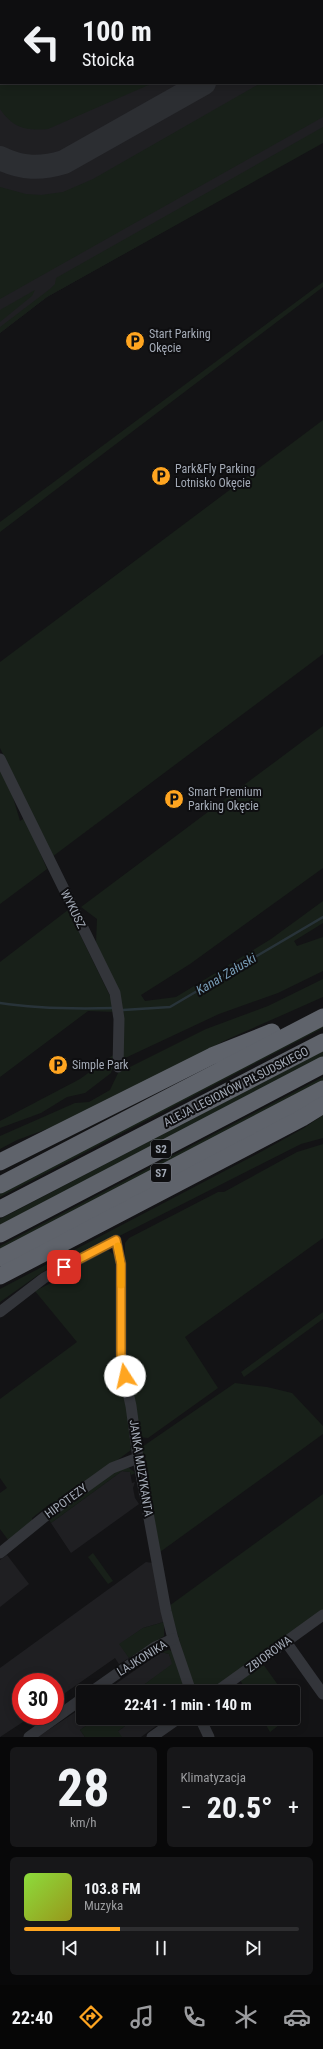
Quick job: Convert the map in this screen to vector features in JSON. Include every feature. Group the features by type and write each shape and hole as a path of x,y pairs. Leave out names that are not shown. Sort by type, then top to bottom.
{"highway":[{"path":"0,1162 212,1056 274,1031 323,1016"},
{"path":"0,1185 323,1016"},
{"name":"ALEJA LEGIONÓW PIŁSUDSKIEGO","path":"0,1209 323,1042"},
{"name":"ALEJA LEGIONÓW PIŁSUDSKIEGO","path":"0,1234 323,1065"},
{"name":"S7","path":"0,1258 323,1089"},
{"path":"0,1276 302,1118 323,1105"}],"street":[{"name":"WYKUSZ","path":"0,759 115,993 119,1019 118,1067"},
{"name":"JANKA MUZYKANTA","path":"0,1312 44,1278 116,1240 121,1264 121,1361 131,1406 138,1458 156,1561 173,1639 189,1685"},
{"name":"HIPOTEZY","path":"0,1553 48,1514 112,1468 138,1458"},
{"name":"ZBIOROWA","path":"226,1685 323,1615"},
{"name":"LAJKONIKA","path":"102,1685 155,1647 173,1639"},
{"path":"286,1642 323,1694"},
{"path":"29,1737 76,1703"},
{"path":"152,1737 169,1725"},
{"path":"203,1725 209,1737"}],"shaded area":[{"path":"0,84 323,84 323,142 47,297 0,333"},
{"path":"0,84 151,84 48,129 27,129 21,127 10,120 0,109"},
{"path":"259,84 323,84 323,117 0,299 0,187 26,194 41,195 63,192 93,179"},
{"path":"323,127 323,143 47,297 0,333 0,327 50,289 55,284 56,278"},
{"path":"323,282 323,287 0,532 0,522"},
{"path":"35,290 32,296 0,322 0,310"},
{"path":"323,420 323,654 52,857 0,748 0,662"},
{"path":"323,726 323,868 190,964 141,995 145,1001 176,997 271,939 323,901 323,923 294,941 297,946 323,937 323,971 278,993 219,1014 123,1059 122,1031 96,943 97,919 81,907"},
{"path":"0,771 12,794 20,821 25,818 47,869 0,904"},
{"path":"68,910 110,996 115,1002 115,1012 88,1011 0,1077 0,962"},
{"path":"323,979 323,997 226,1040 69,1121 17,1140 0,1149 0,1136 75,1103 89,1102 110,1090 118,1073 206,1029 268,1006"},
{"path":"323,1024 323,1028 0,1197 0,1192"},
{"path":"323,1051 323,1057 0,1225 0,1219"},
{"path":"116,1053 111,1073 85,1093 67,1097 41,1113 0,1128 0,1121 80,1079"},
{"path":"323,1077 323,1082 0,1251 0,1246"},
{"path":"323,1115 323,1138 301,1144 64,1264 52,1266 0,1302 0,1289 257,1154 304,1128"},
{"path":"323,1144 323,1238 185,1337 218,1388 148,1438 140,1437 124,1350 125,1243 129,1238 218,1192 224,1192 297,1152"},
{"path":"108,1250 115,1256 117,1310 131,1450 58,1504 51,1503 32,1518 32,1524 9,1541 0,1529 0,1493 7,1488 0,1478 0,1399 77,1342 35,1291 57,1280 63,1270"},
{"path":"323,1312 323,1319 244,1377 241,1372"},
{"path":"235,1383 267,1387 292,1393 323,1426 323,1434 160,1552 142,1447"},
{"path":"125,1465 136,1473 131,1475 130,1472 122,1471 51,1523 48,1517"},
{"path":"122,1471 130,1472 132,1483 135,1482 133,1488 135,1498 139,1504 71,1553 51,1523"},
{"path":"323,1494 323,1610 220,1685 193,1685 169,1606"},
{"path":"93,1553 113,1581 108,1584 88,1557"},
{"path":"7,1555 29,1584 0,1607 0,1560"},
{"path":"146,1562 153,1563 164,1622 143,1628 120,1644 129,1658 119,1664 115,1658 64,1694 64,1673 12,1673 12,1725 18,1725 0,1737 0,1668"},
{"path":"164,1622 164,1636 129,1658 119,1644 143,1628"},
{"path":"169,1650 172,1651 184,1685 144,1685 172,1664 169,1654 161,1652"},
{"path":"161,1652 169,1654 173,1664 144,1685 114,1685"},
{"path":"263,1664 278,1685 243,1685 240,1680"},
{"path":"76,1712 76,1725 87,1725 80,1730 85,1737 38,1737 56,1725 64,1725 64,1720"},
{"path":"87,1725 126,1725 118,1731 122,1737 85,1737 80,1730"},
{"path":"126,1725 157,1725 141,1737 110,1737"},
{"path":"266,1725 279,1725 270,1732"}],"waterway":[{"name":"Kanał Załuski","path":"123,1010 170,1007 323,917"},
{"name":"Kanał Załuski","path":"0,1003 57,1008 114,1008"}],"taxiway":[{"path":"0,158 8,162 32,167 47,166 64,162 202,84"}],"slow traffic":[{"path":"118,1246 121,1264 121,1285"}],"place":[{"name":"Start Parking Okęcie","path":"135,341"},
{"name":"Park&Fly Parking Lotnisko Okęcie","path":"161,476"},
{"name":"Smart Premium Parking Okęcie","path":"174,799"},
{"name":"Simple Park","path":"58,1065"}],"route":[{"path":"64,1267 86,1254 116,1240 120,1253 121,1264 121,1361 125,1376"}]}
